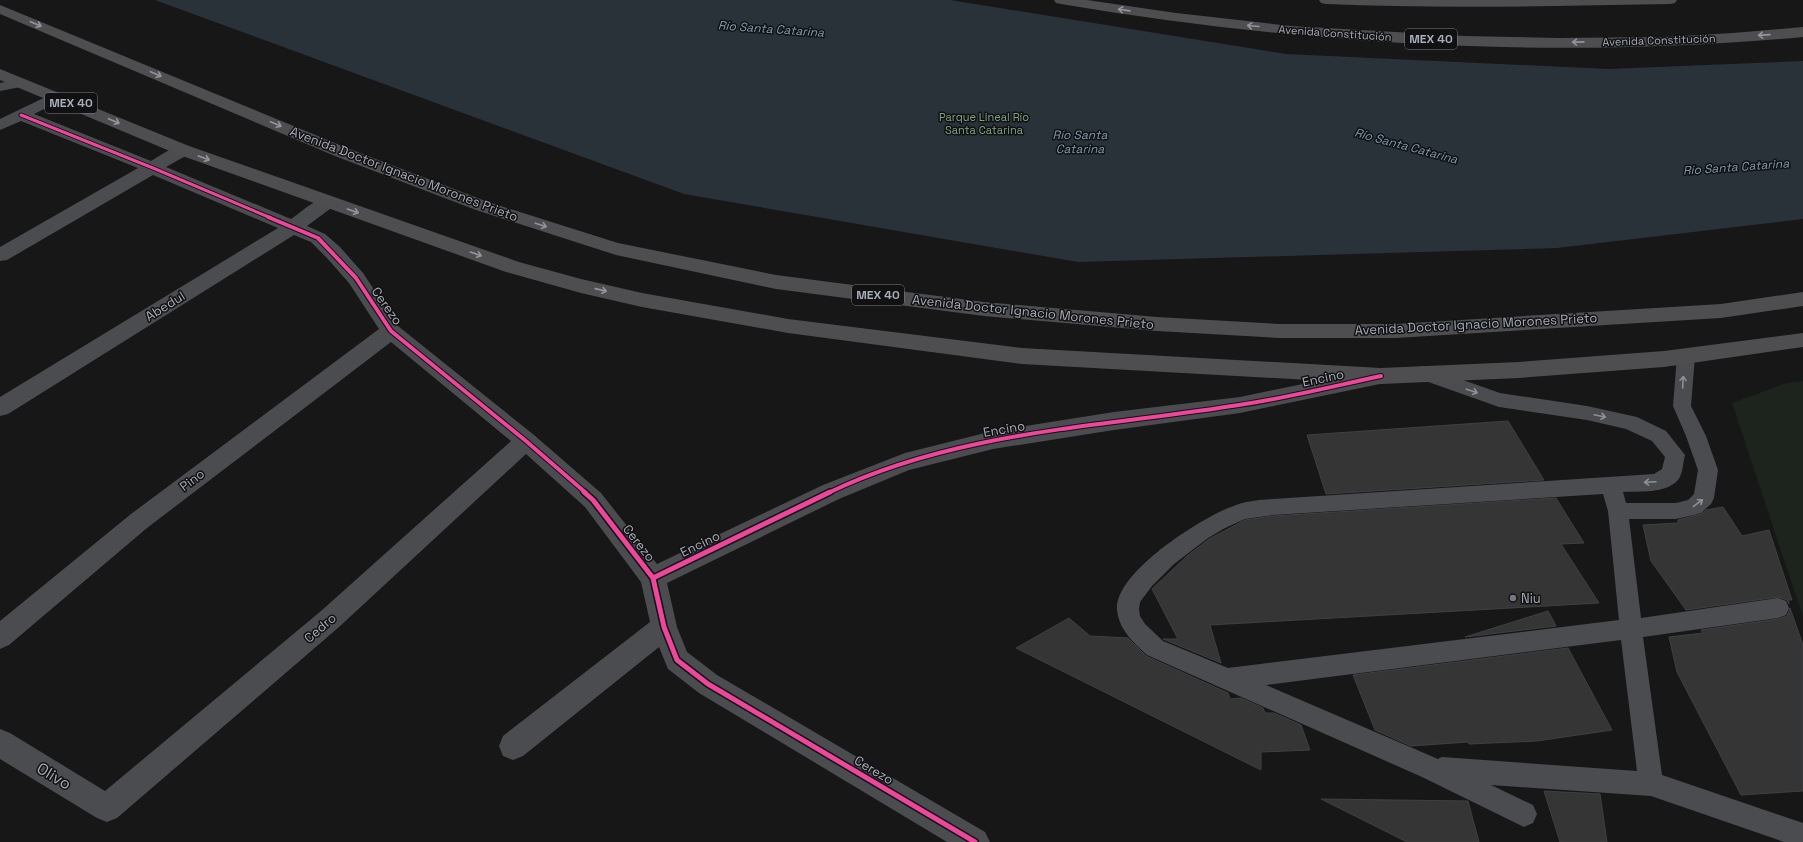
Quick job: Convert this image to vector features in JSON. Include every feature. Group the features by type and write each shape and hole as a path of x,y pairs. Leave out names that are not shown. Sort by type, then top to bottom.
{"highway":[{"name":"Avenida Constitución","path":"1061,0 1162,16 1248,26 1328,33 1479,42 1636,42 1711,39 1803,32"},
{"path":"1326,0 1408,3 1478,3 1670,0"},
{"name":"Avenida Doctor Ignacio Morones Prieto","path":"0,9 341,152 482,206 616,249 776,282 984,309 1157,324 1279,331 1396,331 1721,310 1803,299"},
{"name":"MEX 40","path":"0,74 183,150 513,266 581,286 665,304 788,326 1022,356 1381,376 1519,370 1686,356 1803,340"}],"street":[{"path":"0,125 56,97"},
{"name":"Cerezo","path":"21,114 318,238 333,252 356,278 391,331 526,441 593,500 653,578 664,627 677,660 708,684 975,842"},
{"path":"0,255 183,150"},
{"name":"Abedul","path":"0,408 293,227 328,202"},
{"name":"Pino","path":"0,637 139,520 391,331"},
{"name":"Encino","path":"653,578 831,492 905,462 992,440 1114,421 1240,405 1381,376"},
{"name":"Cedro","path":"108,808 330,619 526,441"},
{"path":"513,746 664,627"},
{"name":"Olivo","path":"0,743 108,808"}],"lane":[{"path":"0,88 21,83"},
{"path":"1618,511 1676,511 1694,507 1704,498 1708,470 1696,436 1682,406 1683,378 1686,356"},
{"path":"1423,373 1499,400 1587,413 1630,422 1659,436 1675,455 1670,474 1657,482 1273,507 1242,511 1196,534 1146,576 1135,589 1127,608 1133,628 1155,648 1431,768 1524,814"},
{"path":"1611,484 1618,511 1631,629 1651,784"},
{"path":"1228,679 1631,629 1778,608"},
{"path":"1431,768 1651,784 1803,836"}],"shaded area":[{"path":"1803,381 1803,617 1732,403 1787,383"}],"water":[{"name":"Río Santa Catarina","path":"155,0 950,0 1286,54 1608,69 1803,61 1803,219 1557,248 1078,262 684,194"}],"building":[{"path":"1508,421 1544,480 1326,494 1307,435"},
{"path":"1556,498 1584,543 1561,544 1599,603 1210,625 1221,663 1163,639 1178,639 1152,589 1187,556 1209,539 1245,520 1273,516"},
{"path":"1723,507 1742,536 1769,530 1792,600 1788,600 1789,604 1787,600 1778,597 1686,610 1651,561 1643,525 1678,523 1678,520 1701,514 1706,510"},
{"path":"1790,608 1803,645 1803,791 1741,795 1677,672 1669,637 1703,633 1701,630 1778,619 1787,616"},
{"path":"1548,611 1556,626 1465,637"},
{"path":"1069,618 1090,636 1128,638 1146,656 1228,693 1230,699 1241,698 1263,708 1265,713 1274,713 1301,725 1310,750 1261,752 1261,770 1016,648"},
{"path":"1568,648 1612,730 1537,741 1469,744 1468,742 1411,746 1375,730 1353,675"},
{"path":"1544,791 1600,794 1607,842 1560,842"},
{"path":"1321,799 1468,801 1479,842 1407,842"}],"cycle path":[{"path":"21,115 153,168 318,238 333,252 356,278 391,331 526,441 593,500 653,578 664,627 677,660 708,684 975,842"},
{"path":"653,578 831,492 905,462 993,440 1114,421 1240,405 1381,376"}],"place":[{"name":"Niu","path":"1513,598"}],"park label":[{"name":"Parque Lineal Río Santa Catarina","path":"984,123"}]}
